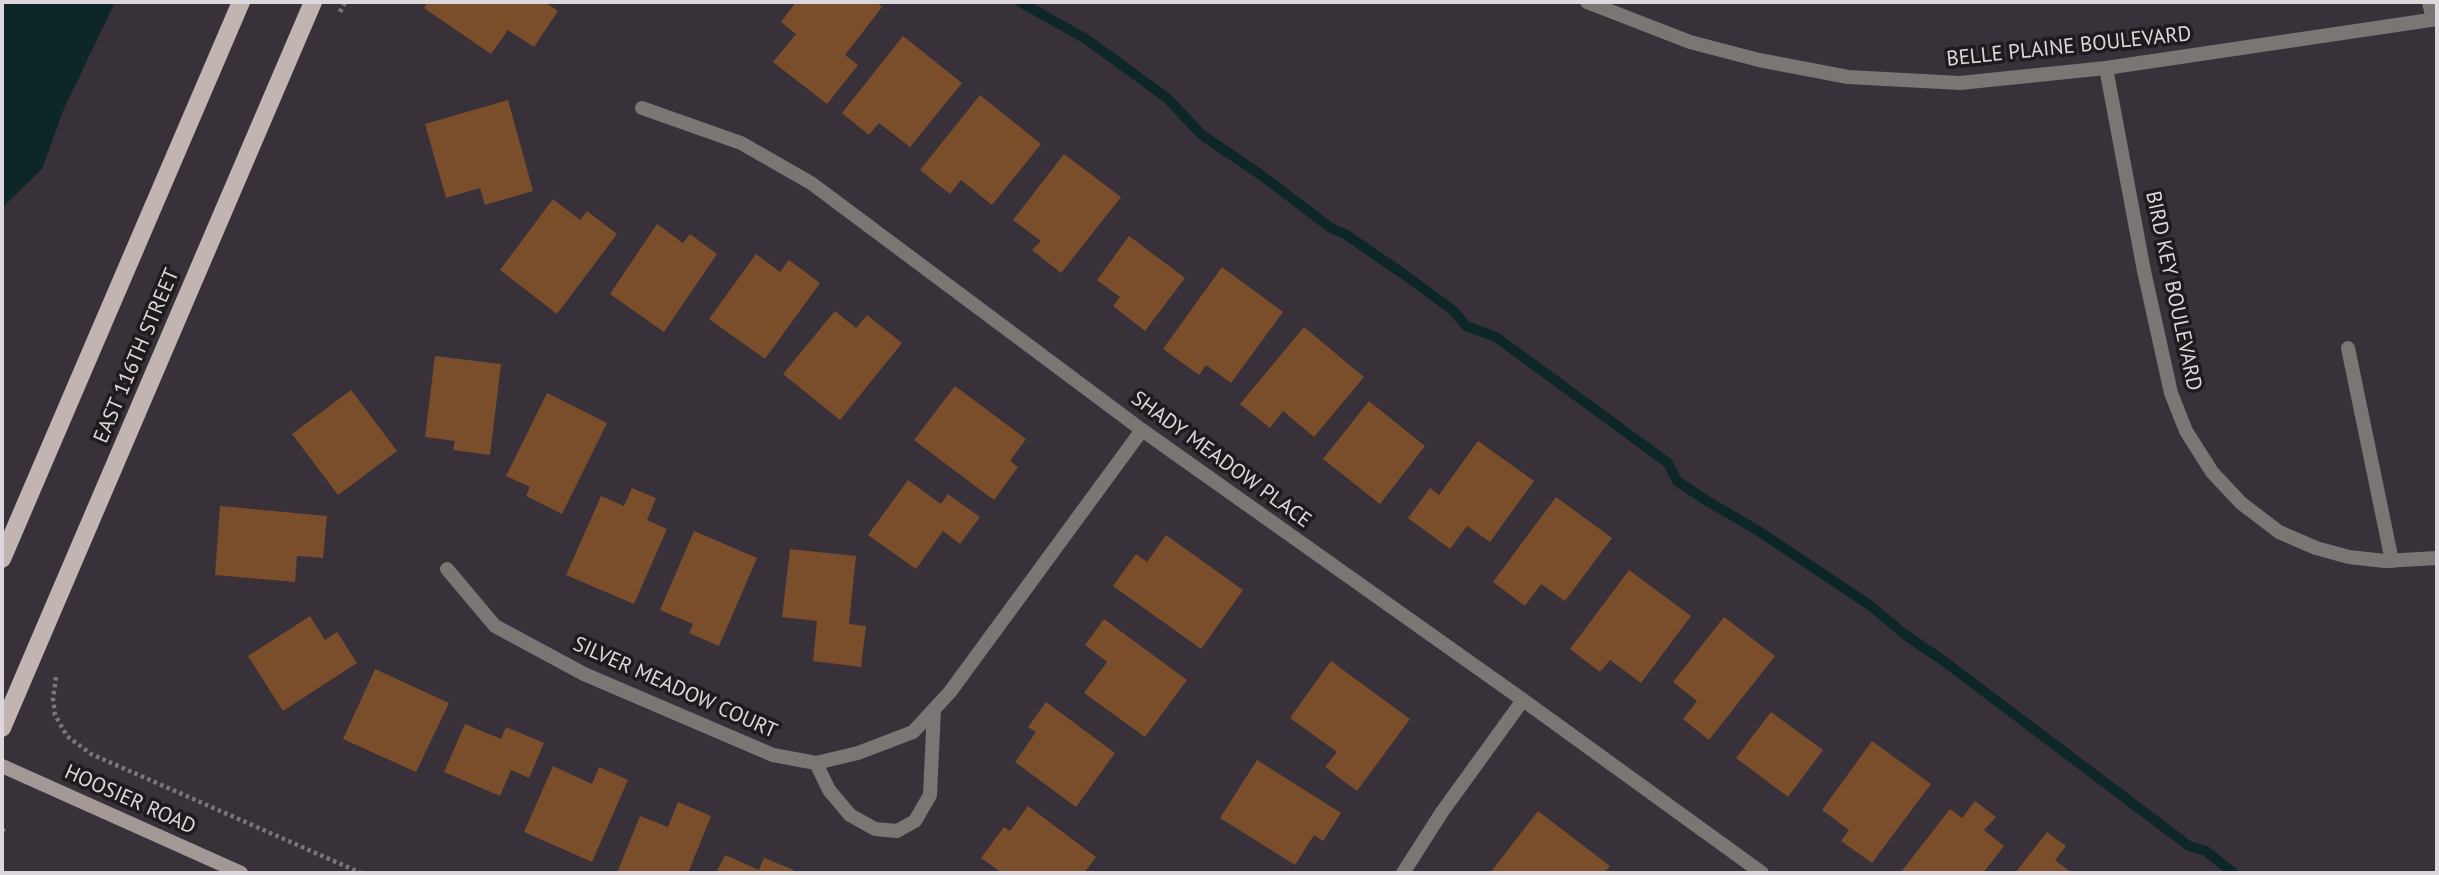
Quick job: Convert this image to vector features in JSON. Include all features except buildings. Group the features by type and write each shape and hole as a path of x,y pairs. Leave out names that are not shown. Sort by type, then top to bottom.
{"main road":[{"name":"EAST 116TH STREET","path":"2,559 241,2"},
{"name":"EAST 116TH STREET","path":"2,728 313,2"}],"street":[{"name":"BELLE PLAINE BOULEVARD","path":"1587,2 1690,42 1759,60 1848,76 1961,83 2106,68 2435,19"},
{"path":"1622,16 1628,2"},
{"path":"2429,2 2435,19"},
{"name":"BIRD KEY BOULEVARD","path":"2106,68 2144,271 2171,393 2186,431 2212,472 2241,503 2279,532 2316,548 2349,556 2392,561 2437,558"},
{"name":"SHADY MEADOW PLACE","path":"642,108 741,143 811,183 1142,430 1762,873"},
{"path":"2348,348 2392,561"},
{"name":"SILVER MEADOW COURT","path":"447,569 495,626 573,668 773,755 816,763 858,754 913,732 950,692 1142,430"},
{"path":"1403,873 1442,812 1523,700"},
{"path":"816,763 829,790 850,815 875,829 897,831 915,821 930,795 934,709"},
{"name":"HOOSIER ROAD","path":"2,766 241,873"}],"path":[{"path":"55,715 68,736 91,754 360,873"},
{"path":"2,831 8,826"}],"shaded area":[{"path":"2,2 115,2 63,111 42,169 2,211"}],"waterway":[{"path":"1020,2 1086,39 1167,98 1202,135 1331,228 1345,234 1402,273 1454,311 1466,326 1496,337 1668,463 1677,481 1757,530 1871,606 1904,634 2189,846 2206,851 2233,873"}]}
